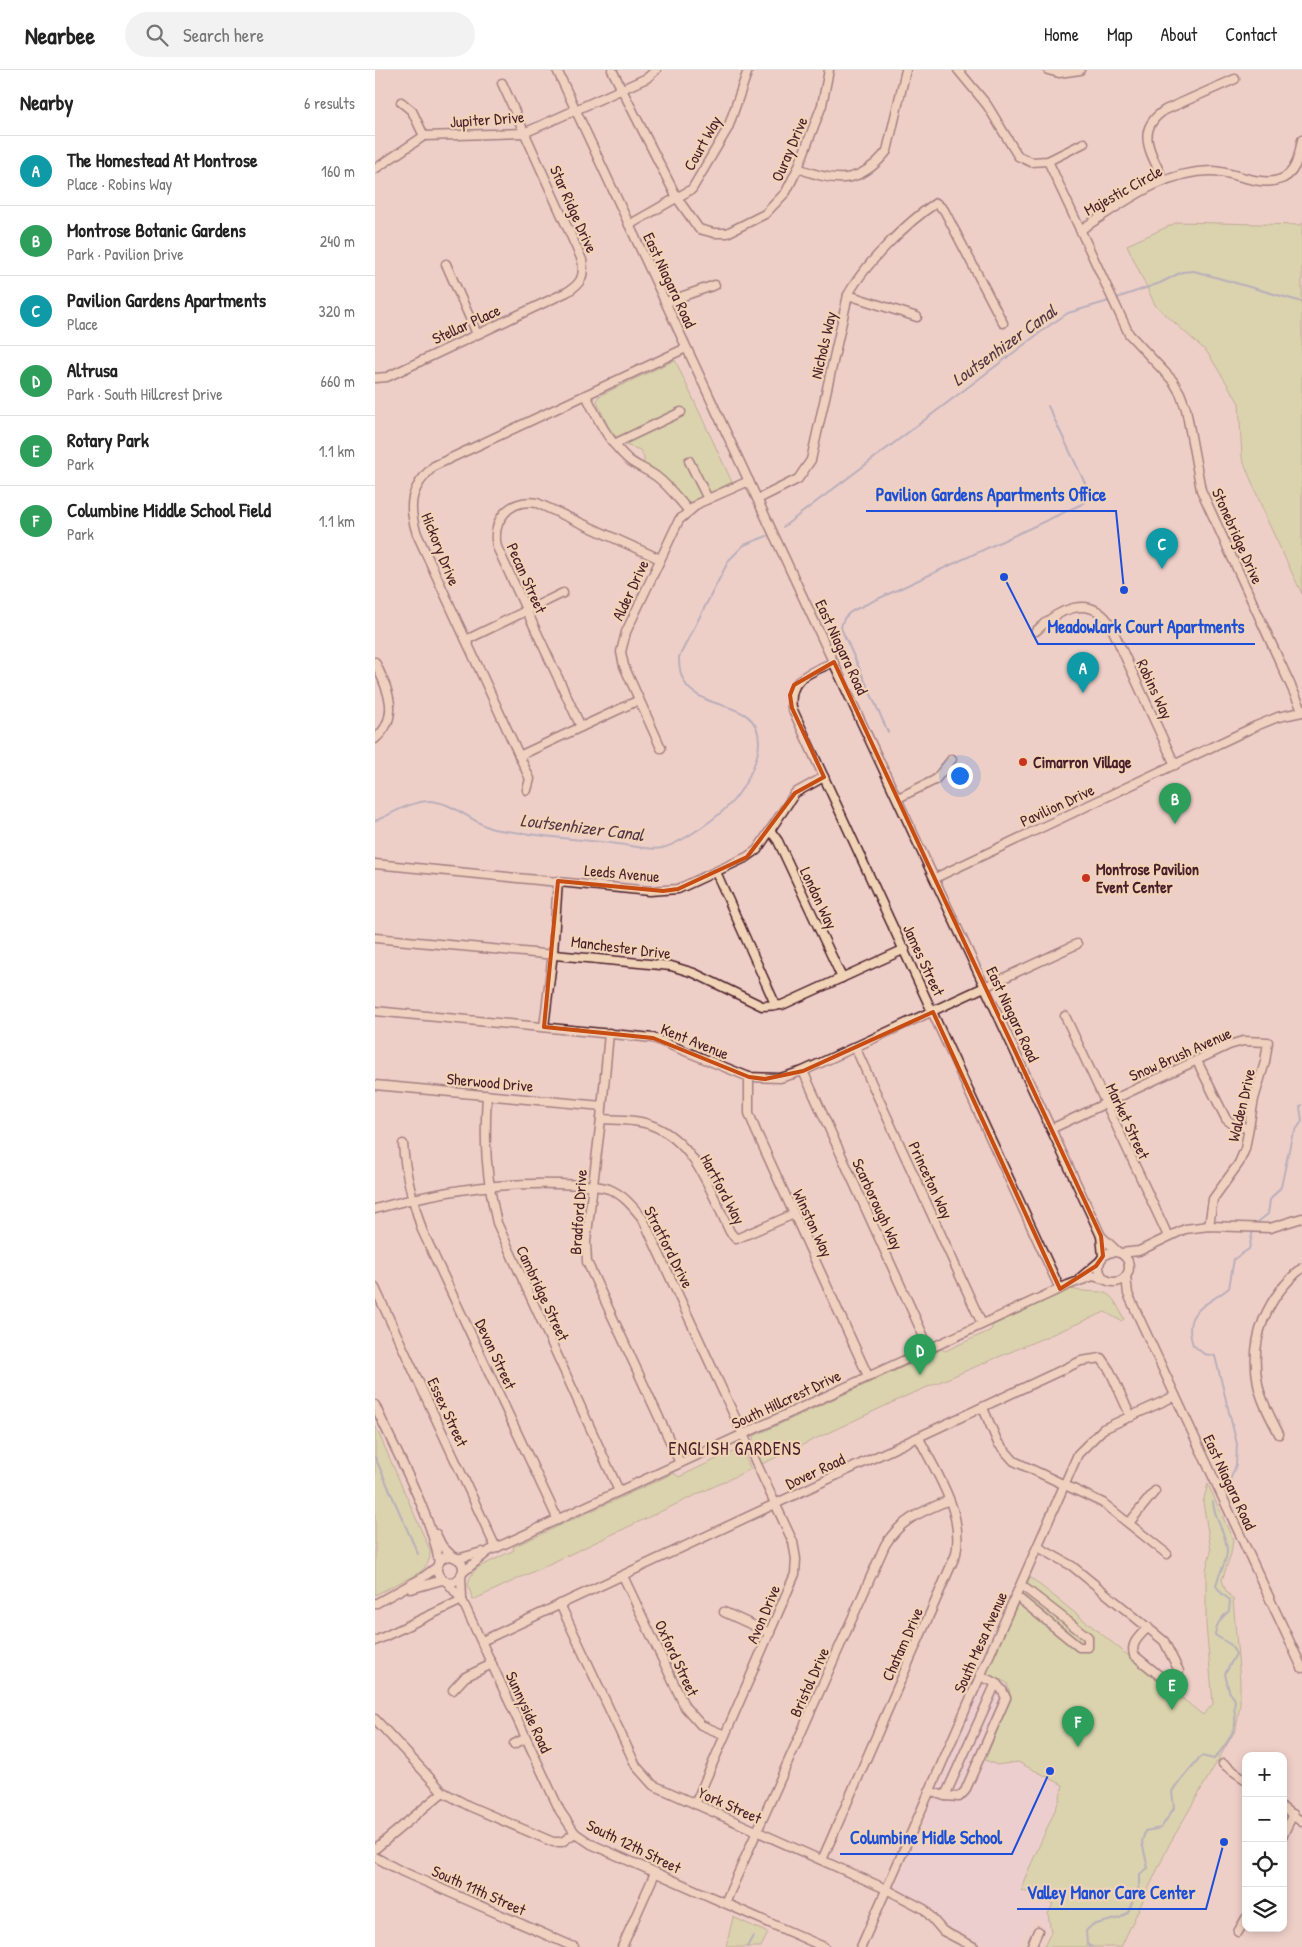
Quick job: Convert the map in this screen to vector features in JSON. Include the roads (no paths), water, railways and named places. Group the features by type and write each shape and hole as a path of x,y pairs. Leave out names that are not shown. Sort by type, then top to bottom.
{"street":[{"name":"East Niagara Road","path":"557,70 1101,1236 1119,1253"},
{"name":"Ouray Drive","path":"612,70 677,198 699,229 714,233 727,233 765,214 786,192 799,168 822,105 829,70"},
{"name":"Jupiter Drive","path":"425,136 524,134 647,78 656,70"},
{"name":"Court Way","path":"629,225 692,189 728,128 748,70"},
{"path":"799,168 833,180 851,178 867,171 879,161 887,151 906,70"},
{"path":"958,70 987,105 1018,156 1031,162 1048,161 1084,143"},
{"path":"1048,70 1059,73 1074,73 1080,70"},
{"path":"1163,179 1148,147 1147,134 1150,124 1155,117 1165,110 1235,79"},
{"name":"Star Ridge Drive","path":"502,83 582,260 584,271 582,279 567,292"},
{"path":"375,169 425,136 412,111 401,102"},
{"name":"Majestic Circle","path":"1080,230 1163,179 1194,172 1212,171 1267,181 1279,180 1292,171 1297,162 1302,140"},
{"name":"Stonebridge Drive","path":"1048,161 1129,334 1173,381 1180,392 1186,409 1201,490 1302,711"},
{"name":"Nichols Way","path":"758,499 798,479 811,460 848,295 855,281 922,212 936,202 944,210 1003,323"},
{"path":"446,264 477,334"},
{"path":"666,302 715,285"},
{"name":"Stellar Place","path":"375,378 387,377 567,292"},
{"path":"848,295 917,317"},
{"name":"Hickory Drive","path":"527,790 530,779 412,521 411,507 416,487 434,466 686,348"},
{"path":"586,395 604,431 629,461 642,466 659,478 689,511"},
{"path":"614,444 681,412"},
{"path":"689,461 708,499"},
{"name":"Alder Drive","path":"661,748 624,666 621,652 626,632 679,520 708,499 749,481"},
{"name":"Pecan Street","path":"581,727 497,547 494,536 496,527 503,514 519,502 537,503 660,559"},
{"path":"466,640 563,594"},
{"name":"Robins Way","path":"1036,631 1047,620 1080,606 1092,607 1102,612 1110,624 1175,765"},
{"path":"375,662 387,689 391,708 389,722 375,739"},
{"name":"James Street","path":"834,662 804,676 794,685 790,695 791,708 1064,1287"},
{"path":"519,756 639,700"},
{"name":"Pavilion Drive","path":"935,878 1256,726 1278,717 1302,711"},
{"path":"898,798 935,780 952,759"},
{"name":"Leeds Avenue","path":"375,864 663,891 678,889 747,857 757,850 795,793 823,777"},
{"name":"London Way","path":"770,830 778,841 841,978"},
{"path":"716,872 775,1006 905,949"},
{"path":"544,1027 553,954 558,881"},
{"name":"Manchester Drive","path":"375,938 671,966 694,973 762,1006 775,1006"},
{"name":"Kent Avenue","path":"375,1011 653,1038 749,1078 780,1078 803,1071 855,1048 1077,944"},
{"name":"Market Street","path":"1065,1016 1168,1236"},
{"name":"Bradford Drive","path":"609,1033 586,1242 587,1262 679,1463"},
{"name":"Snow Brush Avenue","path":"1051,1128 1243,1041 1269,1042"},
{"name":"Walden Drive","path":"1209,1226 1213,1199 1239,1163 1245,1149 1248,1128 1269,1042"},
{"name":"Princeton Way","path":"855,1048 982,1324"},
{"path":"1197,1061 1226,1119 1235,1126 1248,1128"},
{"name":"Scarborough Way","path":"803,1071 929,1348"},
{"name":"Winston Way","path":"749,1078 749,1113 868,1376"},
{"name":"Sherwood Drive","path":"375,1084 602,1106"},
{"name":"Cambridge Street","path":"487,1095 484,1144 488,1185 505,1244 619,1491"},
{"name":"Hartford Way","path":"601,1119 652,1125 668,1135 697,1164 730,1232 736,1239 794,1214"},
{"name":"Devon Street","path":"403,1144 412,1198 423,1230 558,1520"},
{"name":"Stratford Drive","path":"375,1210 412,1198 488,1185 524,1183 592,1185 618,1193 630,1202 643,1219 743,1434"},
{"path":"1145,1248 1118,1281 1107,1280 1099,1271 1102,1258 1109,1252 1134,1253 1185,1229 1209,1226 1270,1228 1302,1218"},
{"name":"East Niagara Road","path":"1101,1236 1102,1258"},
{"path":"1119,1253 1127,1260 1127,1272"},
{"name":"South Hillcrest Drive","path":"1064,1287 1085,1275 1102,1258"},
{"path":"1279,1434 1258,1386 1255,1350 1257,1333 1277,1293 1302,1268"},
{"name":"East Niagara Road","path":"1127,1272 1126,1288 1134,1307 1302,1668"},
{"name":"South Hillcrest Drive","path":"492,1549 1064,1287 1093,1276 1107,1280"},
{"name":"East Niagara Road","path":"1107,1280 1123,1293 1134,1307"},
{"name":"Essex Street","path":"375,1288 492,1549"},
{"name":"Dover Road","path":"482,1641 1081,1361 1101,1358 1131,1417"},
{"name":"South Mesa Avenue","path":"861,1947 1078,1454 1103,1429 1175,1396"},
{"path":"375,1406 426,1517 442,1546 462,1565 462,1574"},
{"path":"983,1408 998,1443 1014,1460 1103,1504 1167,1554"},
{"name":"Avon Drive","path":"695,1804 795,1574 796,1559 793,1542 774,1505 743,1434"},
{"name":"Chatam Drive","path":"822,1860 956,1554 959,1536 957,1519 919,1438"},
{"path":"1129,1523 1155,1491"},
{"name":"Bristol Drive","path":"725,1903 885,1544 895,1529 909,1518 949,1500"},
{"path":"426,1517 437,1548 438,1573 445,1581"},
{"path":"1038,1547 1072,1566 1148,1627 1164,1641 1179,1671 1171,1685 1134,1655 1132,1649 1135,1642 1148,1627"},
{"path":"375,1604 422,1578 446,1557 455,1558 492,1549"},
{"path":"383,1600 445,1581 455,1581 492,1549"},
{"name":"Sunnyside Road","path":"462,1574 462,1600"},
{"name":"Oxford Street","path":"623,1576 685,1708 701,1725 725,1735"},
{"name":"Sunnyside Road","path":"445,1581 462,1600 560,1812 575,1833"},
{"path":"1016,1596 1079,1647 1088,1647 1089,1637 1021,1585"},
{"path":"375,1641 462,1600"},
{"name":"York Street","path":"560,1604 636,1766 644,1778 653,1785 886,1890 923,1910 943,1931 974,1947"},
{"path":"724,1612 770,1633"},
{"path":"453,1690 465,1677 492,1664"},
{"path":"929,1791 945,1796 959,1797 965,1791 1005,1698 1002,1690 996,1683 980,1676"},
{"path":"945,1796 996,1683"},
{"name":"South 12th Street","path":"375,1719 443,1792 469,1806 553,1842 562,1842 575,1833 591,1844 824,1947"},
{"path":"514,1744 526,1738"},
{"path":"1223,1764 1242,1777"},
{"path":"375,1849 443,1792"},
{"path":"1287,1810 1302,1822"},
{"path":"1287,1827 1293,1814"},
{"name":"South 11th Street","path":"375,1857 401,1871 574,1947"},
{"path":"622,1947 655,1873"},
{"path":"1238,1932 1242,1925"},
{"path":"1031,1947 1038,1931"}],"waterway":[{"name":"Loutsenhizer Canal","path":"1114,299 1160,283 1182,272 1194,271 1302,302"},
{"name":"Loutsenhizer Canal","path":"783,527 1050,325 1068,313 1109,301"},
{"path":"888,732 841,628 843,619 854,610 1082,504 1087,499 1085,483 1048,406"},
{"name":"Loutsenhizer Canal","path":"375,821 414,804 428,801 452,807 482,825 494,829 651,849 670,845 702,827 730,804 740,791 755,763 759,742 756,726 746,716 704,698 691,690 682,677 679,657 729,560 744,545 767,536"},
{"path":"1254,1225 1268,1214 1270,1200 1281,1187 1292,1136 1302,1121 1300,1107 1302,1105"},
{"path":"1228,1485 1236,1465 1237,1444 1215,1356 1204,1354 1193,1345 1190,1323 1198,1310 1229,1288 1234,1259 1249,1249 1253,1230"},
{"path":"375,1457 418,1554"},
{"path":"1092,1947 1087,1944 1086,1931 1092,1925 1120,1918 1128,1912 1140,1884 1140,1874 1148,1868 1142,1842 1145,1831 1161,1828 1174,1808 1172,1792 1174,1788 1201,1756 1214,1759 1227,1742 1234,1728 1235,1700 1229,1691 1225,1674 1236,1654 1231,1645 1215,1635 1219,1622 1229,1611 1230,1600 1216,1586 1226,1560 1227,1551 1225,1538 1213,1502"},
{"path":"747,1947 753,1936"}],"place":[{"name":"Pavilion Gardens Apartments","path":"1162,569"},
{"name":"Meadowlark Court Apartments","path":"1004,577"},
{"name":"Pavilion Gardens Apartments Office","path":"1124,590"},
{"name":"The Homestead At Montrose","path":"1083,693"},
{"name":"Cimarron Village","path":"1023,762"},
{"name":"Montrose Botanic Gardens","path":"1175,824"},
{"name":"Montrose Pavilion Event Center","path":"1086,878"},
{"name":"Altrusa","path":"920,1375"},
{"name":"Rotary Park","path":"1172,1710"},
{"name":"Columbine Middle School Field","path":"1078,1747"},
{"name":"Columbine Midle School","path":"1050,1771"},
{"name":"Valley Manor Care Center","path":"1224,1842"}],"district":[{"name":"ENGLISH GARDENS","path":"735,1448"}]}
